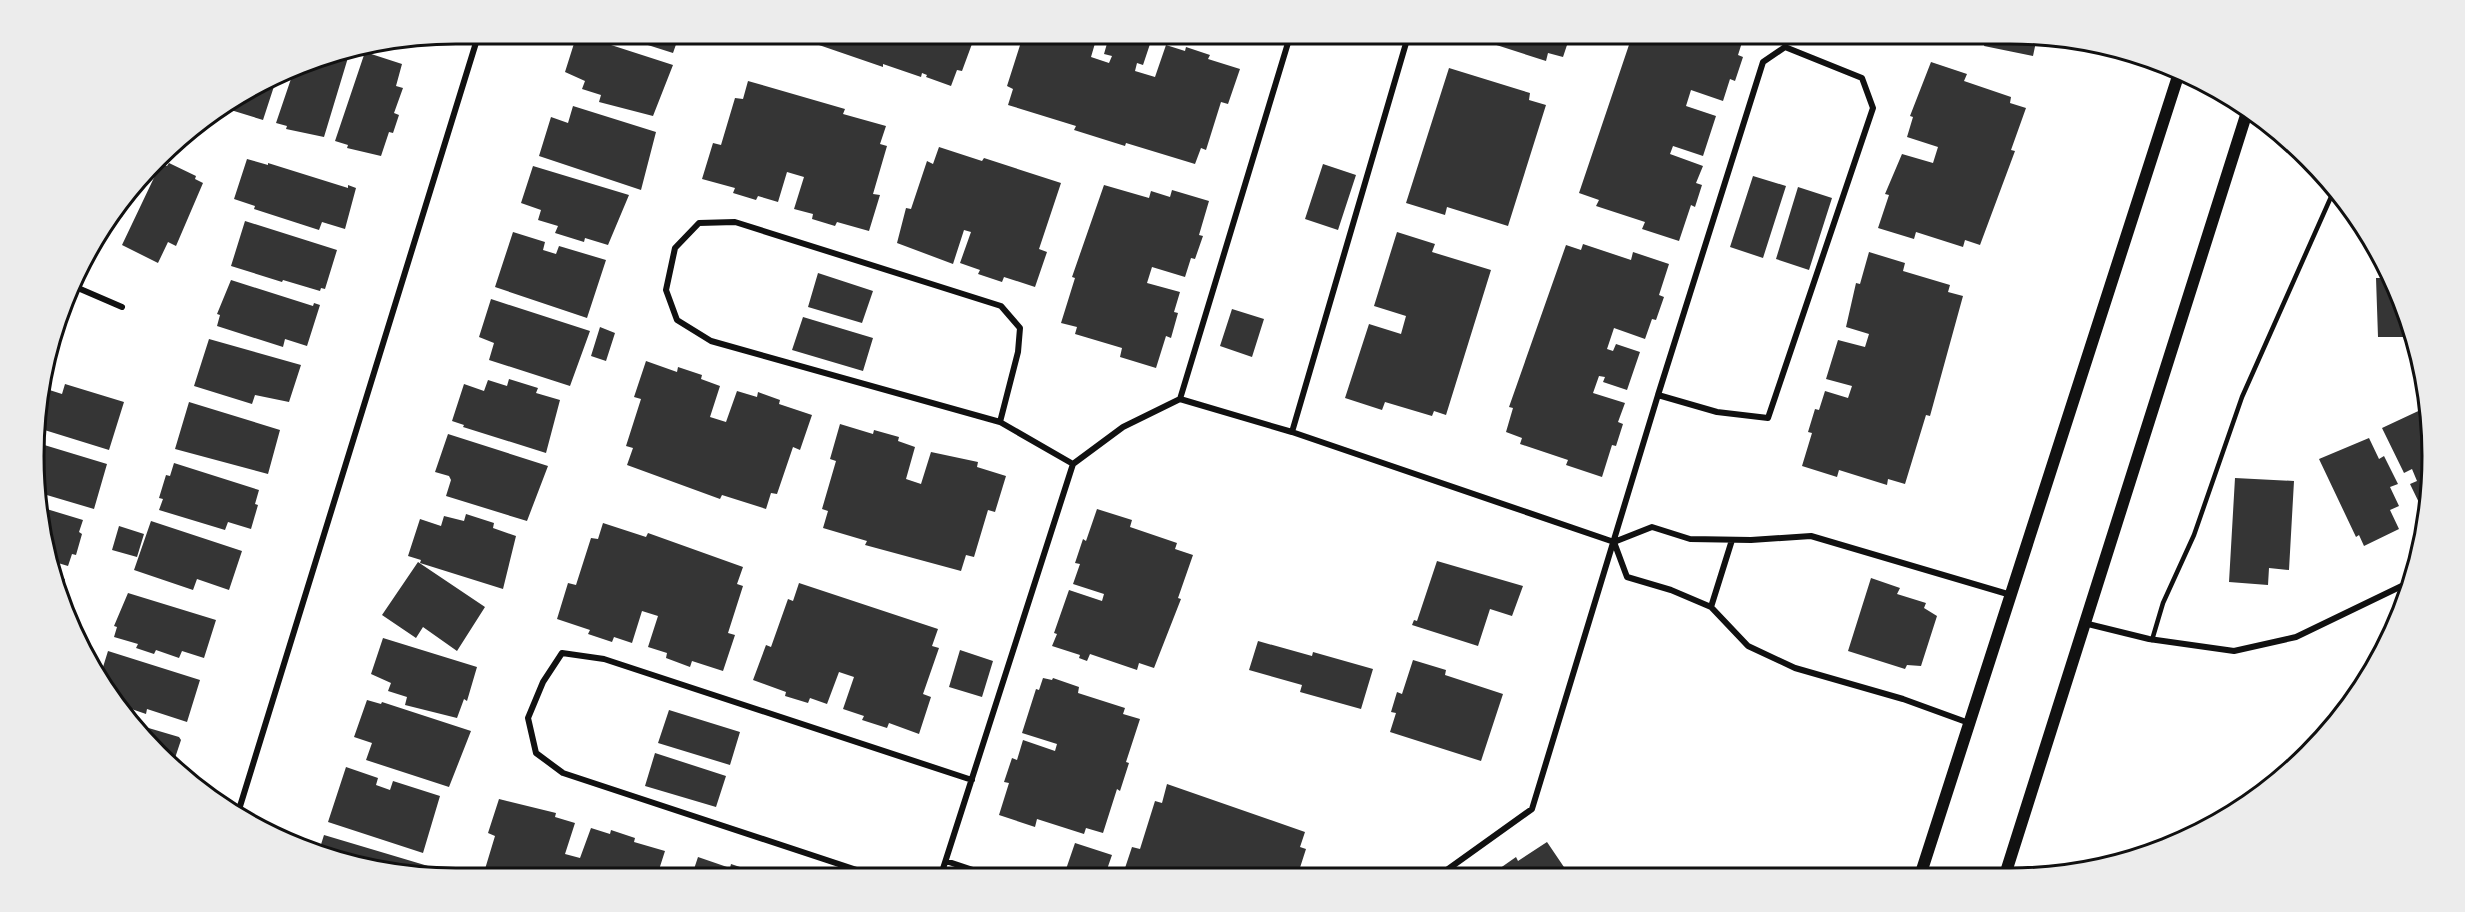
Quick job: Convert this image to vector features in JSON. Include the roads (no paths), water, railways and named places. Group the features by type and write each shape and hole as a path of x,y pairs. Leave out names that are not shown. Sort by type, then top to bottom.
{"main road":[{"path":"1923,868 2177,80"},
{"path":"2008,868 2245,118"}],"street":[{"path":"240,807 476,44"},
{"path":"1180,399 1287,44"},
{"path":"1292,432 1407,44"},
{"path":"1450,868 1532,809 1658,395 1763,62 1785,47 1862,78 1874,108 1768,418 1717,411 1658,395"},
{"path":"1000,422 1018,352 1020,328 1001,306 735,222 699,223 675,248 666,290 677,320 711,341 1000,422 1073,464"},
{"path":"79,289 122,307"},
{"path":"944,868 1073,464 1123,427 1180,399 1292,432 1614,542 1652,527 1689,539 1732,540 1811,536 2011,595"},
{"path":"1711,607 1732,540"},
{"path":"1614,542 1627,577 1671,590 1711,607 1748,646 1794,668 1903,699 1969,723"},
{"path":"2084,623 2152,640 2234,651 2296,637 2401,586"},
{"path":"851,868 563,773 536,753 528,718 543,682 562,653 604,659 972,780"},
{"path":"946,861 967,868"}],"lane":[{"path":"2152,640 2163,603 2194,535 2242,397 2330,198"}]}
